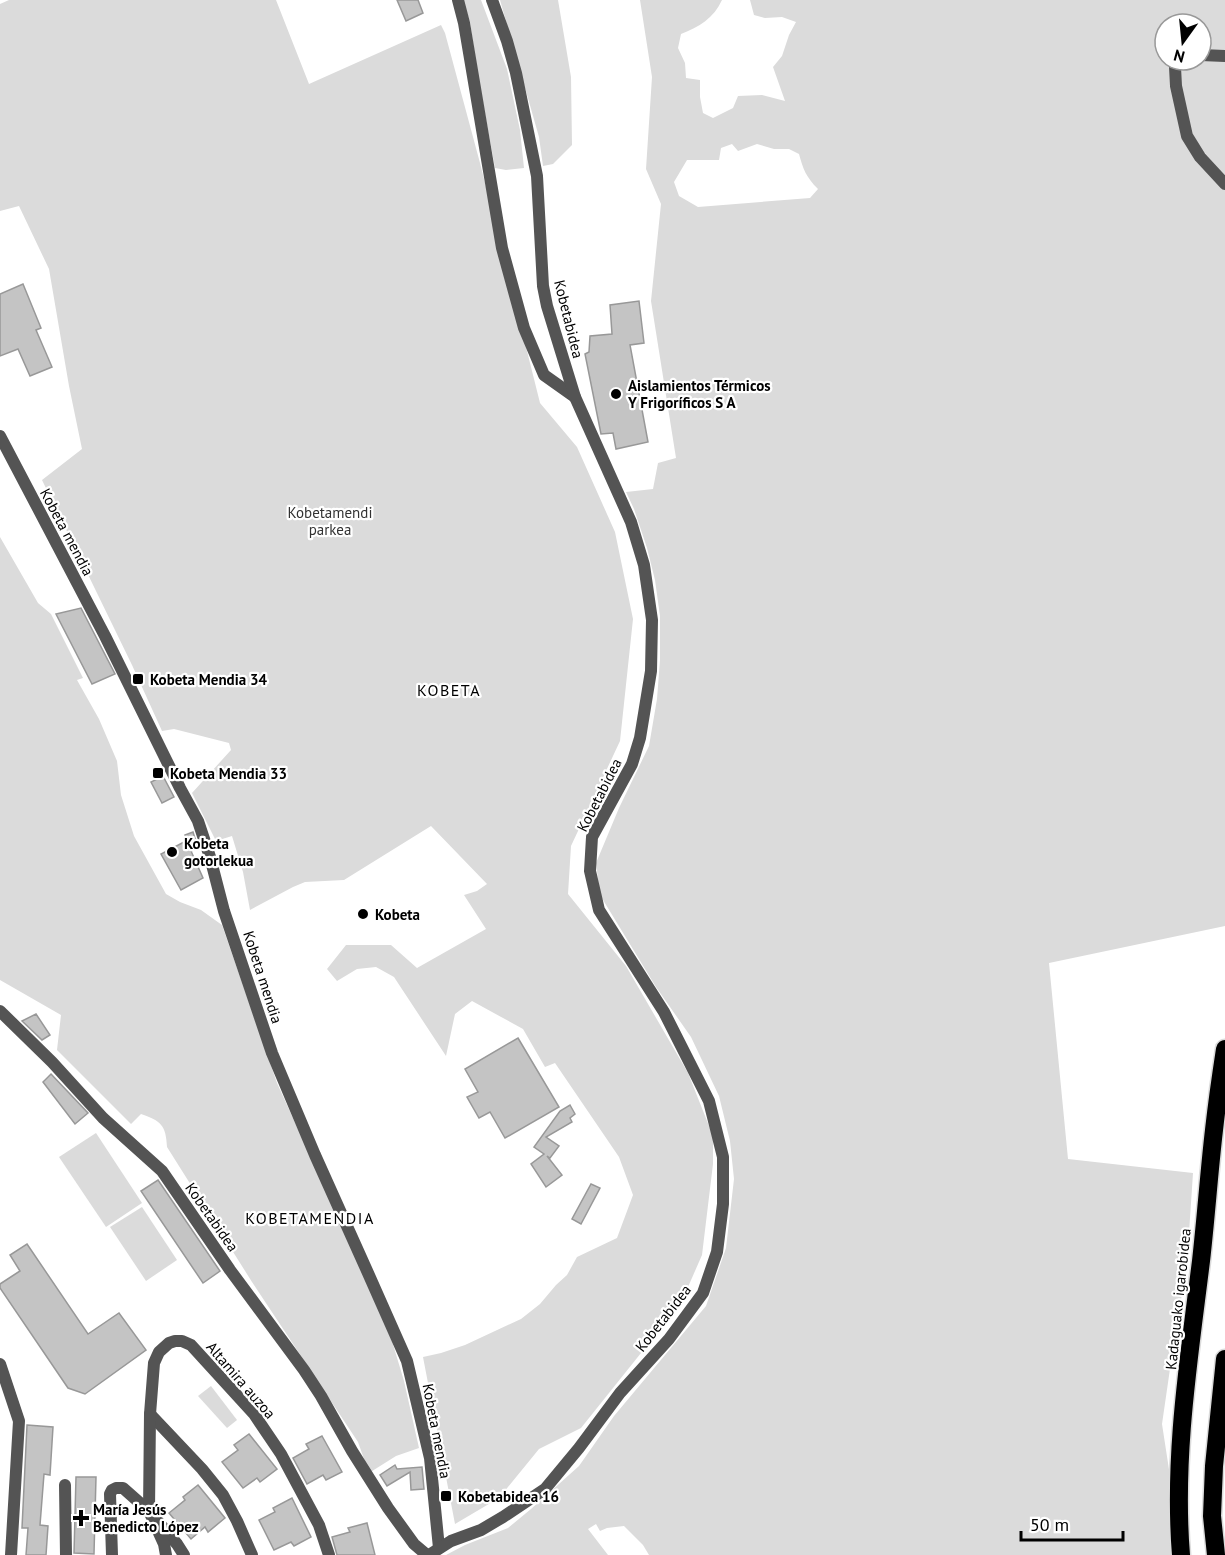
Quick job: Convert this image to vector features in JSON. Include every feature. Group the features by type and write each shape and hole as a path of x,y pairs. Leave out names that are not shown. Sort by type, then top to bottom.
{"highway":[{"name":"Kadaguako igarobidea","path":"1181,1555 1178,1473 1214,1128 1225,1048"},
{"path":"1216,1555 1212,1516 1214,1466 1225,1359"}],"street":[{"path":"458,0 464,23 502,248 524,328 544,375 575,397"},
{"name":"Kobetabidea","path":"0,1011 52,1062 103,1118 162,1171 230,1270 304,1370 388,1508 414,1544 431,1553 451,1541 481,1530 545,1489 620,1393 669,1339 703,1293 717,1252 723,1204 723,1157 709,1101 664,1012 599,910 590,871 592,837 632,764 640,738 651,672 652,620 644,565 631,522 575,397 547,306 543,286 537,176 516,73 492,0"},
{"path":"1175,72 1176,86 1187,135 1200,157 1225,184"},
{"name":"Kobeta mendia","path":"0,436 105,636 198,821 224,911 272,1053 407,1361 430,1458 431,1553"},
{"name":"Altamira auzoa","path":"166,1555 164,1544 149,1511 150,1414 154,1363 165,1345 176,1341 191,1345 254,1414 280,1454 319,1525 329,1555"},
{"path":"0,1364 19,1421 11,1555"},
{"path":"150,1414 223,1495 252,1555"},
{"path":"65,1485 66,1555"},
{"name":"Altamira auzoa","path":"112,1555 110,1494 116,1488 123,1488 149,1511 184,1555"}],"green space":[{"name":"Kobetamendi parkea","path":"9,0 276,0 309,84 441,25 480,163 540,403 577,447 615,532 633,619 620,741 571,846 568,894 626,966 688,1073 713,1136 713,1164 702,1255 681,1303 581,1428 539,1449 499,1498 455,1524 423,1357 465,1345 521,1319 540,1304 567,1275 577,1257 617,1238 633,1195 619,1157 555,1063 545,1067 523,1029 472,1001 455,1014 446,1056 394,977 376,967 357,969 337,981 327,969 346,945 391,945 417,968 486,929 464,895 477,891 487,884 431,826 344,880 305,882 250,910 243,872 232,836 216,841 192,793 231,750 229,743 174,729 162,731 42,480 82,449 49,269 19,206 0,211 0,4"},
{"path":"463,0 481,0 507,69 520,130 524,168 506,170 495,168 470,22"},
{"path":"500,0 558,0 571,77 572,145 553,164 543,166 539,137"},
{"path":"640,0 722,0 715,12 705,21 681,34 678,48 685,63 686,78 700,80 703,113 713,118 733,108 738,96 762,95 785,101 773,67 782,56 796,22 782,17 765,18 754,15 750,0 1225,0 1225,926 1049,963 1068,1159 1193,1173 1187,1263 1162,1424 1170,1476 1171,1555 649,1555 643,1545 624,1526 600,1531 596,1524 588,1529 608,1555 446,1555 508,1528 579,1466 614,1416 706,1306 726,1248 734,1179 730,1141 719,1096 691,1037 656,987 600,895 596,863 649,746 657,699 660,616 655,580 647,548 626,492 653,489 658,463 676,458 651,301 661,204 646,169 652,77","holes":["732,144 738,151 757,144 774,149 789,149 799,154 806,173 818,189 810,198 698,207 679,196 674,182 687,160 719,160 721,148"]},
{"path":"0,537 38,603 51,614 83,678 77,680 99,719 117,761 121,795 134,836 166,894 201,910 222,925 277,1083 392,1341 404,1381 419,1448 396,1456 369,1473 358,1442 252,1282 167,1147 164,1129 158,1122 141,1114 131,1124 57,1050 61,1015 0,980"},
{"path":"96,1133 142,1203 106,1227 59,1157"},
{"path":"142,1207 177,1260 146,1281 110,1227"},
{"path":"211,1386 237,1420 227,1428 198,1396"}],"building":[{"path":"397,0 418,0 423,13 406,21"},
{"path":"23,284 41,328 36,330 52,367 30,376 18,349 0,356 0,294"},
{"name":"Aislamientos Térmicos Y Frigoríficos S A","path":"639,301 644,343 630,345 648,442 616,449 613,433 601,434 585,354 589,352 590,336 612,334 610,305"},
{"path":"81,608 115,674 92,684 56,614"},
{"path":"163,776 174,797 162,803 151,782"},
{"path":"193,832 198,848 191,851 203,878 181,890 161,854 186,841 185,835"},
{"path":"36,1014 50,1035 42,1040 22,1021"},
{"path":"518,1038 559,1107 505,1138 490,1112 479,1118 467,1097 478,1092 465,1069"},
{"path":"51,1074 88,1113 75,1124 43,1082"},
{"path":"570,1105 575,1114 570,1118 572,1122 546,1137 559,1146 550,1158 547,1156 562,1175 546,1187 531,1164 544,1154 534,1147 560,1111"},
{"path":"158,1180 220,1271 203,1283 141,1191"},
{"path":"591,1184 600,1188 581,1224 572,1219"},
{"path":"27,1244 88,1334 119,1313 146,1350 85,1394 68,1388 0,1288 0,1284 20,1271 10,1255"},
{"path":"27,1425 53,1427 50,1475 44,1474 40,1525 48,1526 46,1555 26,1555 28,1528 22,1528"},
{"path":"249,1434 277,1469 260,1482 257,1478 243,1488 222,1462 238,1450 234,1445"},
{"path":"322,1436 342,1472 326,1480 323,1475 307,1484 293,1458 309,1449 306,1444"},
{"path":"395,1465 397,1469 422,1467 424,1489 411,1490 410,1472 387,1486 380,1475"},
{"path":"76,1477 96,1477 94,1554 74,1553"},
{"path":"198,1485 225,1518 208,1532 205,1527 191,1539 169,1513"},
{"path":"292,1498 311,1537 294,1546 291,1542 274,1550 259,1520 275,1512 273,1508"},
{"path":"367,1523 375,1555 337,1555 332,1537 350,1532 348,1528"}],"place":[{"name":"Aislamientos Térmicos Y Frigoríficos S A","path":"616,394"},
{"name":"Kobeta Mendia 34","path":"138,679"},
{"name":"Kobeta Mendia 33","path":"158,773"},
{"name":"Kobeta gotorlekua","path":"172,852"},
{"name":"Kobeta","path":"363,914"},
{"name":"Kobetabidea 16","path":"446,1496"},
{"name":"María Jesús Benedicto López","path":"81,1518"}],"district":[{"name":"KOBETA","path":"449,690"},
{"name":"KOBETAMENDIA","path":"310,1218"}]}
